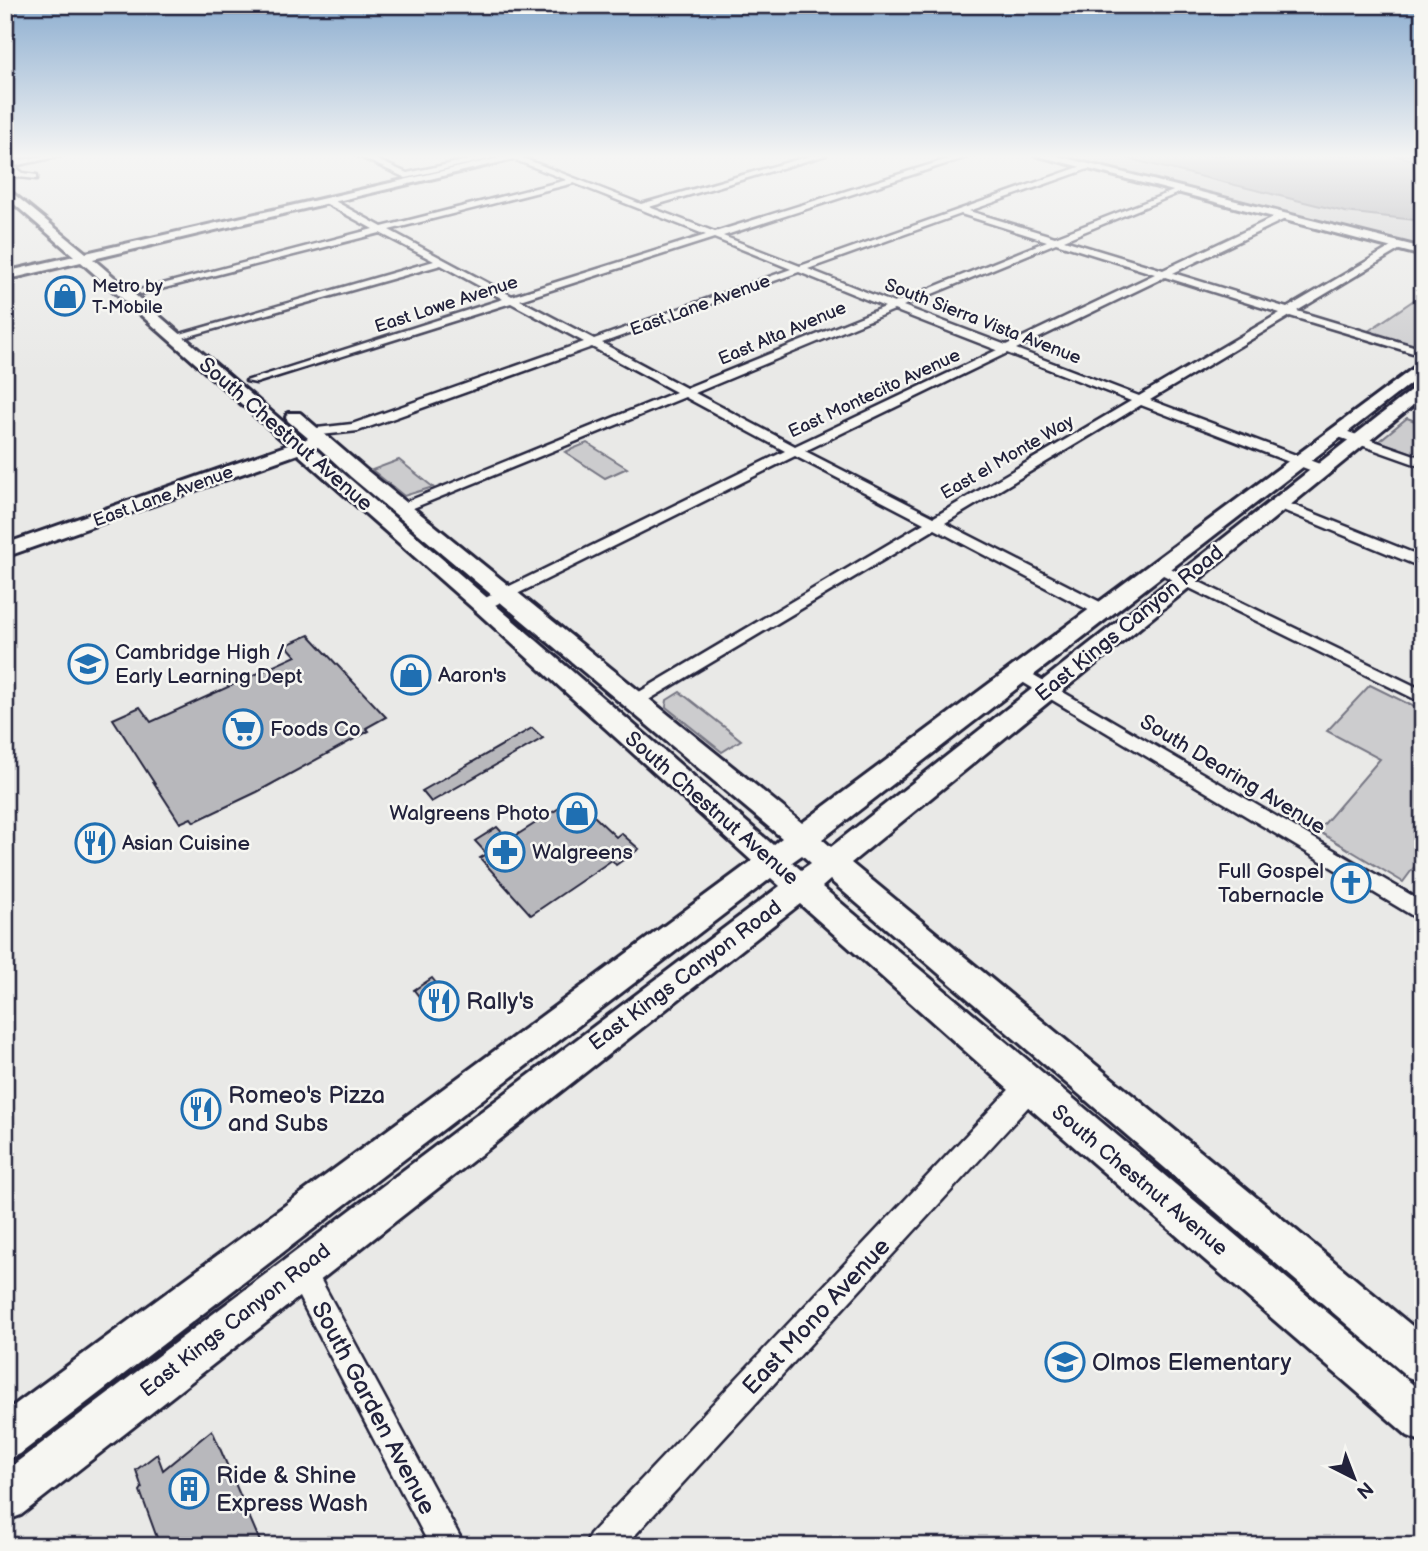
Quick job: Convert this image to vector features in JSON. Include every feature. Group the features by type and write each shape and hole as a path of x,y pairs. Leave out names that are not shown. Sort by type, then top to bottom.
{"main road":[{"name":"South Chestnut Avenue","path":"52,227 90,257 141,291 212,349"},
{"name":"South Chestnut Avenue","path":"62,227 175,337 217,373 315,441 401,509 494,600 536,653 648,754 1030,1086 1423,1421"},
{"path":"5,276 216,227"},
{"path":"1324,227 1423,252"},
{"name":"East Kings Canyon Road","path":"5,1499 300,1269 802,886 1034,681 1102,610 1423,366"},
{"name":"South Chestnut Avenue","path":"217,373 230,374 260,398 271,397 247,377"},
{"name":"East Kings Canyon Road","path":"5,1439 802,839 1183,579 1423,388"},
{"name":"South Chestnut Avenue","path":"285,409 315,441 494,600 635,702 802,839 1408,1349"},
{"name":"East Lane Avenue","path":"5,551 315,441"},
{"path":"536,653 559,656 610,696 635,702"},
{"path":"1372,1378 1408,1349"}],"street":[{"path":"379,227 795,451 1102,610"},
{"path":"141,291 388,227"},
{"name":"South Sierra Vista Avenue","path":"695,227 1320,469"},
{"name":"East Lowe Avenue","path":"247,377 513,299 738,227"},
{"name":"East Lane Avenue","path":"315,441 914,227"},
{"path":"1012,227 1423,353"},
{"name":"East Alta Avenue","path":"401,509 1089,227"},
{"name":"East Montecito Avenue","path":"494,600 795,451 1260,227"},
{"name":"East el Monte Way","path":"635,702 1399,246"},
{"path":"175,337 442,262"},
{"path":"1404,381 1423,388"},
{"name":"East Lane Avenue","path":"315,441 354,428"},
{"path":"1337,432 1423,463"},
{"path":"1278,503 1423,563"},
{"path":"1160,568 1423,697"},
{"name":"South Dearing Avenue","path":"1034,681 1423,913"},
{"name":"East Mono Avenue","path":"602,1546 1030,1086"},
{"name":"South Garden Avenue","path":"300,1269 448,1546"}],"shaded area":[{"path":"1346,227 1423,227 1423,247"},
{"path":"1423,294 1423,349 1367,332"},
{"path":"1407,418 1423,424 1423,457 1379,441"},
{"path":"587,443 627,468 605,478 565,452"},
{"path":"399,460 433,487 404,496 372,470"},
{"path":"1370,685 1423,711 1423,855 1403,882 1318,831 1380,759 1327,731"},
{"path":"680,692 741,740 722,752 666,707 667,700"}],"building":[{"name":"Foods Co","path":"309,635 386,717 366,728 369,731 257,792 194,822 191,818 180,823 113,719 140,707 151,722 296,656 286,645"},
{"path":"532,728 543,738 431,802 422,791"},
{"name":"Walgreens","path":"575,798 616,837 621,833 639,849 616,865 612,860 531,915 480,858 487,854 475,841 497,827 509,840"},
{"name":"Rally's","path":"432,978 452,1003 434,1016 414,990"},
{"name":"Ride & Shine Express Wash","path":"212,1430 262,1546 160,1546 140,1491 142,1488 136,1470 157,1454 163,1470"}],"place":[{"name":"Metro by T-Mobile","path":"65,296"},
{"name":"Cambridge High / Early Learning Dept","path":"88,664"},
{"name":"Aaron's","path":"411,675"},
{"name":"Foods Co","path":"243,729"},
{"name":"Walgreens Photo","path":"577,813"},
{"name":"Asian Cuisine","path":"95,843"},
{"name":"Walgreens","path":"505,852"},
{"name":"Full Gospel Tabernacle","path":"1351,883"},
{"name":"Rally's","path":"439,1001"},
{"name":"Romeo's Pizza and Subs","path":"201,1109"},
{"name":"Olmos Elementary","path":"1065,1362"},
{"name":"Ride & Shine Express Wash","path":"189,1489"}]}
